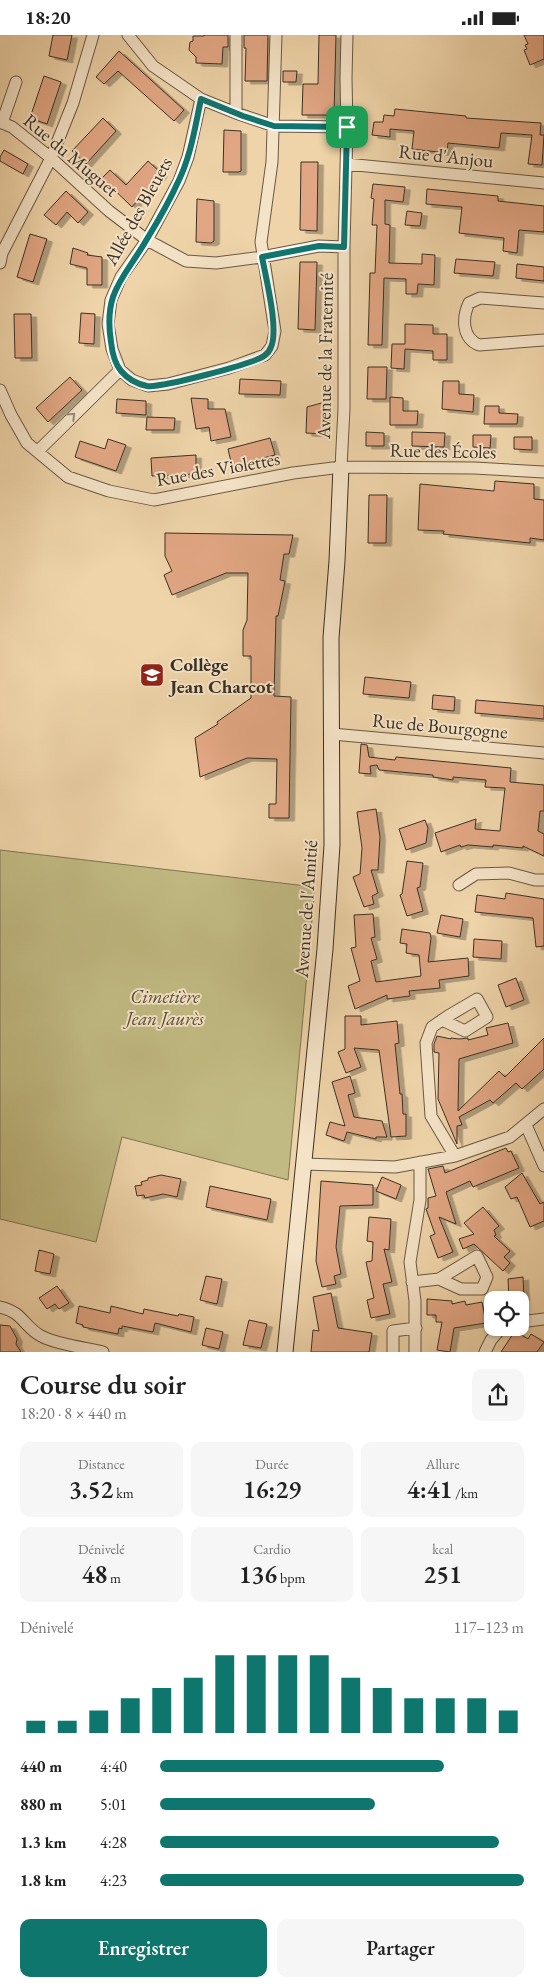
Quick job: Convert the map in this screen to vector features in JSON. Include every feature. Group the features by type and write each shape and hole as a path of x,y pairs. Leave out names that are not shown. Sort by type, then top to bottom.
{"street":[{"path":"0,263 2,253 51,158 73,103 92,35"},
{"path":"128,35 154,66 201,99 274,126 347,127"},
{"path":"236,35 236,113"},
{"path":"38,451 120,370 132,380 148,386 168,384 211,373 265,355 272,346 275,331 261,242 272,162 276,35"},
{"name":"Avenue de la Fraternité","path":"341,467 344,409 344,247 348,35"},
{"path":"1,122 16,82"},
{"name":"Allée des Bleuets","path":"120,370 112,349 108,323 111,300 121,277 147,240 182,173 188,157 201,99"},
{"name":"Rue du Muguet","path":"1,122 12,127 51,158 109,211 147,240 186,261 216,263 262,257 319,246 344,247"},
{"name":"Rue d'Anjou","path":"346,164 544,183"},
{"path":"544,303 480,298 469,303 465,312 466,335 471,342 479,345 544,340"},
{"name":"Rue des Violettes","path":"0,390 11,415 27,443 68,477 109,491 154,500 293,473 341,467"},
{"name":"Rue des Écoles","path":"341,467 544,472"},
{"name":"Avenue de l'Amitié","path":"284,1352 325,949 332,845 331,638 338,561 341,467"},
{"name":"Rue de Bourgogne","path":"332,734 544,753"},
{"path":"459,885 476,874 509,873 535,880 544,880"},
{"path":"442,1020 432,1027 426,1043 430,1106 431,1116 455,1156"},
{"path":"304,1164 395,1167 455,1156 510,1137 544,1109"},
{"path":"526,1125 544,1166"},
{"path":"414,1352 416,1328 410,1262 420,1199 420,1162"},
{"path":"412,1282 438,1279"},
{"path":"0,1307 19,1315 34,1332 44,1338 103,1352"},
{"path":"529,1321 544,1319"},
{"path":"393,1352 393,1331 416,1328"},
{"path":"486,1352 494,1336"}],"green space":[{"name":"Cimetière Jean Jaurès","path":"0,850 315,887 288,1180 122,1137 96,1242 0,1219"}],"building":[{"path":"53,35 72,35 67,60 49,56"},
{"path":"228,35 228,47 223,47 222,64 196,63 196,57 189,50 190,42 193,41 193,36"},
{"path":"244,35 268,35 267,81 245,81 246,48 244,48"},
{"path":"319,35 336,35 334,115 302,115 303,84 318,84"},
{"path":"524,35 544,35 544,59 530,65 524,50 527,49 525,45 528,44"},
{"path":"119,51 184,110 174,121 118,71 104,84 96,77"},
{"path":"283,71 297,71 296,82 283,82"},
{"path":"44,76 61,82 47,124 30,118"},
{"path":"395,109 466,116 466,118 541,123 540,135 544,135 542,165 528,164 532,135 501,133 499,148 448,143 447,153 412,149 414,131 390,129 390,137 372,135 374,122 383,122 384,115 394,116"},
{"path":"103,118 116,131 86,164 72,151"},
{"path":"224,130 241,131 241,171 239,172 223,172"},
{"path":"4,150 28,164 23,174 0,161"},
{"path":"148,161 162,174 132,207 102,178 110,170 126,185"},
{"path":"301,162 318,162 317,231 300,230"},
{"path":"373,184 405,187 403,202 385,200 385,224 390,225 389,263 422,264 422,254 435,255 434,285 418,284 417,294 406,294 406,279 384,278 382,345 368,345 370,273 375,273 377,225 372,225 374,199 371,198"},
{"path":"427,189 498,196 498,201 544,206 544,232 519,230 517,253 503,251 504,238 459,233 462,207 426,204"},
{"path":"66,191 88,212 78,223 67,212 56,225 44,215"},
{"path":"197,199 214,201 214,241 211,243 196,242"},
{"path":"407,211 422,213 420,226 405,225"},
{"path":"30,234 47,239 33,282 17,277"},
{"path":"73,248 88,253 87,255 102,257 102,285 87,285 87,268 70,264"},
{"path":"456,259 495,262 493,276 454,273"},
{"path":"300,262 317,262 315,330 298,329"},
{"path":"517,264 544,267 544,281 516,278"},
{"path":"81,313 95,314 94,344 79,343"},
{"path":"14,314 31,314 32,358 15,358"},
{"path":"405,324 433,325 433,334 447,334 447,360 433,360 433,351 405,349 404,369 391,368 392,344 405,344"},
{"path":"368,367 387,367 386,399 367,399"},
{"path":"70,377 82,390 48,422 36,408"},
{"path":"240,379 281,381 280,395 239,394"},
{"path":"443,381 459,381 459,394 474,395 473,412 442,409"},
{"path":"390,397 403,398 403,411 418,411 417,425 390,425"},
{"path":"191,398 208,399 208,409 225,409 231,437 211,441 209,427 196,429"},
{"path":"117,399 146,401 146,415 116,413"},
{"path":"325,402 324,434 306,433 307,407"},
{"path":"485,406 499,406 499,413 518,414 517,424 484,424"},
{"path":"147,417 175,418 174,430 146,430"},
{"path":"366,432 384,433 384,446 366,446"},
{"path":"412,432 445,433 444,447 412,446"},
{"path":"473,435 491,435 490,448 473,447"},
{"path":"514,437 532,437 532,450 514,449"},
{"path":"270,438 275,455 232,466 228,449"},
{"path":"108,439 126,445 116,471 75,457 80,441 105,449"},
{"path":"196,455 196,474 152,476 151,458"},
{"path":"495,481 534,484 534,499 544,500 544,540 530,538 530,543 443,534 444,531 418,530 420,484 494,491"},
{"path":"369,495 387,495 386,543 368,543"},
{"path":"165,533 293,535 289,554 284,554 280,580 285,581 278,616 276,616 274,696 291,697 289,818 269,818 269,804 276,804 277,759 247,758 200,777 195,738 218,724 217,722 251,698 251,656 243,656 243,630 247,620 248,573 226,573 172,595 164,575 172,571 165,556"},
{"path":"365,677 411,682 409,698 363,694"},
{"path":"433,695 455,697 454,711 432,709"},
{"path":"476,700 544,706 544,719 475,713"},
{"path":"361,744 367,745 369,757 395,760 396,757 511,768 510,782 544,785 544,811 540,811 538,831 544,834 544,856 523,846 523,848 493,845 493,847 468,845 461,847 460,845 441,852 435,833 476,819 475,829 500,831 505,788 485,787 486,780 453,777 453,780 433,777 433,775 379,770 377,765 370,766 371,774 359,773"},
{"path":"376,809 380,837 378,870 371,870 378,893 372,896 374,904 364,907 353,877 360,874 362,848 357,812"},
{"path":"425,820 428,828 426,843 406,850 399,829"},
{"path":"407,861 423,863 420,887 417,888 423,911 407,916 400,895 402,894"},
{"path":"506,893 544,899 544,946 536,947 533,918 475,912 477,895 505,899"},
{"path":"373,914 375,937 371,938 377,959 371,961 376,982 421,976 419,955 406,953 407,944 400,943 402,929 430,933 428,962 468,958 469,976 439,980 440,988 409,991 410,996 387,999 387,995 355,1009 348,986 360,981 351,948 356,947 354,915"},
{"path":"441,915 463,919 460,937 437,933"},
{"path":"474,939 502,941 501,959 473,957"},
{"path":"516,978 524,1000 506,1007 498,985"},
{"path":"345,1016 361,1016 361,1025 397,1021 399,1043 395,1044 403,1114 406,1114 406,1136 391,1137 379,1050 354,1048 361,1067 346,1073 338,1052 345,1049"},
{"path":"508,1023 513,1043 459,1059 458,1111 499,1071 505,1077 544,1038 544,1069 522,1089 516,1083 493,1103 490,1100 459,1117 462,1125 457,1126 457,1144 438,1099 439,1053 434,1052 437,1036 451,1039 468,1038 468,1040 488,1035 486,1028"},
{"path":"350,1076 355,1093 348,1095 354,1117 382,1121 387,1137 376,1137 376,1139 347,1132 344,1141 326,1135 330,1122 345,1126 332,1082"},
{"path":"506,1148 508,1152 511,1151 519,1168 473,1187 470,1181 446,1192 456,1224 439,1217 453,1252 438,1258 430,1236 435,1234 426,1209 428,1208 428,1198 436,1196 428,1169 443,1166 445,1173"},
{"path":"522,1173 540,1204 544,1202 544,1221 530,1227 517,1197 511,1199 505,1187"},
{"path":"161,1175 181,1179 177,1197 163,1194 145,1198 144,1195 137,1196 135,1186 142,1185 141,1182 148,1180 148,1178"},
{"path":"382,1177 401,1185 396,1199 376,1191"},
{"path":"321,1181 373,1185 373,1205 340,1206 336,1247 341,1274 334,1276 336,1284 322,1287 316,1261"},
{"path":"210,1186 271,1199 267,1220 206,1207"},
{"path":"483,1207 499,1226 494,1230 496,1235 494,1236 510,1251 504,1257 510,1263 503,1271 474,1244 463,1249 459,1239 474,1234 464,1223"},
{"path":"369,1217 391,1219 389,1250 384,1249 392,1282 383,1284 390,1314 371,1318 367,1300 374,1298 366,1262 372,1261 373,1242 367,1241"},
{"path":"39,1250 54,1254 50,1274 35,1271"},
{"path":"206,1276 222,1279 217,1304 200,1300"},
{"path":"523,1277 524,1291 509,1291 508,1279"},
{"path":"57,1286 69,1303 59,1309 55,1304 47,1309 39,1298"},
{"path":"331,1293 338,1328 372,1333 369,1352 311,1352 313,1330 319,1331 313,1297"},
{"path":"427,1299 452,1301 452,1304 465,1301 466,1305 482,1302 484,1323 454,1328 450,1352 437,1350 442,1322 436,1322 436,1315 427,1315"},
{"path":"79,1306 110,1313 111,1306 143,1314 144,1309 178,1316 179,1314 194,1317 191,1332 155,1323 153,1332 122,1326 122,1329 119,1328 118,1334 83,1327 83,1325 76,1323"},
{"path":"249,1320 267,1324 261,1348 243,1345"},
{"path":"0,1325 10,1326 21,1352 0,1352"},
{"path":"206,1328 223,1332 219,1349 202,1345"},
{"path":"531,1334 544,1342 537,1352 501,1352 512,1336 523,1336 528,1339"}],"place":[{"name":"Collège Jean Charcot","path":"152,675"}],"route":[{"path":"201,99 274,126 347,127 344,247 319,246 262,257 275,331 272,346 265,355 228,368 168,384 148,386 132,380 120,370 112,349 108,323 111,300 121,277 147,240 179,181 188,157 201,99"}]}
